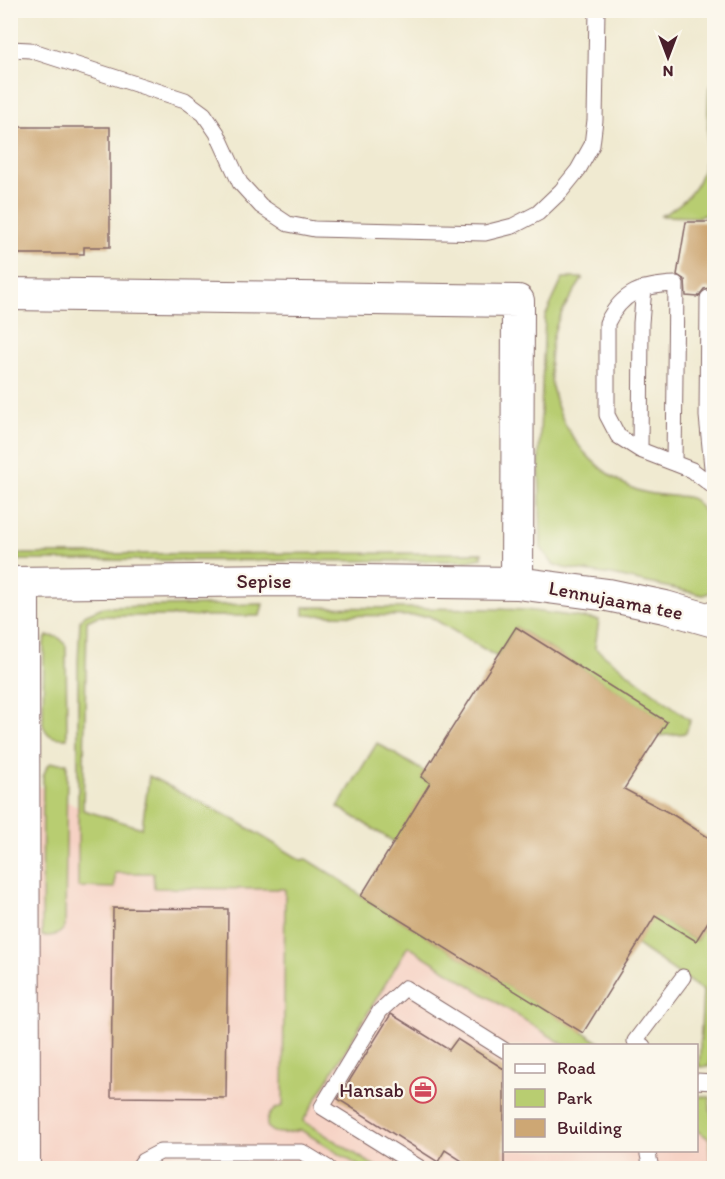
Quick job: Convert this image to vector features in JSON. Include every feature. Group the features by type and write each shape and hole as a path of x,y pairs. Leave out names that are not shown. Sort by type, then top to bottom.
{"street":[{"path":"10,294 518,301 517,583"},
{"name":"Sepise","path":"17,583 270,580 517,583"},
{"path":"17,583 24,1168"},
{"name":"Lennujaama tee","path":"517,583 608,595 665,607 714,621"}],"lane":[{"path":"10,48 30,50 185,100 204,114 240,183 261,206 288,224 314,229 485,232 513,226 538,213 561,191 578,170 592,145 595,120 597,10"},
{"path":"674,463 675,284 644,288 630,294 620,302 607,323 607,415 618,436 640,450 692,470 714,487"},
{"path":"640,450 641,323 644,288"},
{"path":"708,298 707,416 714,487"},
{"path":"640,1044 635,1041 683,977"},
{"path":"420,1168 322,1107 380,1011 405,988 503,1049"},
{"path":"698,1081 714,1082"},
{"path":"138,1168 143,1161 160,1152 302,1152 328,1168"},
{"path":"647,1152 651,1168"}],"shaded area":[{"path":"10,771 83,810 302,876 562,1044 503,1044 503,1152 698,1152 698,1131 709,1139 710,1168 11,1168"}],"green space":[{"path":"714,82 714,190 709,190 708,213 699,217 660,216 679,205 692,192 700,177 707,145 709,88"},
{"path":"563,278 583,278 558,319 551,351 551,375 555,399 564,421 576,442 611,476 642,492 689,497 694,500 700,507 709,529 714,557 714,591 703,595 612,575 564,568 553,564 541,548 539,456 545,317"},
{"path":"482,553 482,558 468,561 10,560 11,554"},
{"path":"263,604 260,616 98,616 87,621 83,810 142,828 149,776 235,820 301,860 307,859 344,882 361,896 602,1044 562,1044 408,946 303,1121 378,1168 362,1168 301,1130 281,1133 269,1129 267,1121 272,1111 283,1106 285,889 154,888 153,873 115,873 115,888 78,887 80,621 84,615 103,607"},
{"path":"304,607 526,610 599,620 595,648 690,720 686,733 658,736 666,722 516,627 497,657 429,616 304,615"},
{"path":"47,636 58,638 66,646 67,738 52,736 47,733 43,725 44,643"},
{"path":"377,743 425,772 422,778 570,870 574,865 696,941 714,912 714,998 710,1033 710,1066 699,1067 703,991 637,945 394,842 338,807"},
{"path":"51,763 67,763 65,926 56,935 42,936 43,777 47,766"},
{"path":"698,1096 710,1097 710,1111 714,1125 714,1164 710,1165 709,1139 698,1131"}],"building":[{"path":"10,127 110,127 110,247 84,247 84,254 10,254"},
{"path":"686,222 714,222 714,291 709,288 704,289 698,297 686,296 685,280 677,275"},
{"path":"516,627 667,722 624,789 675,816 714,841 714,912 696,941 655,916 583,1033 361,896 430,783 421,777"},
{"path":"113,908 228,909 226,1098 111,1097"},
{"name":"Hansab","path":"391,1014 449,1050 457,1039 503,1068 504,1168 473,1168 445,1150 438,1162 338,1099"}],"place":[{"name":"Hansab","path":"423,1090"}]}
